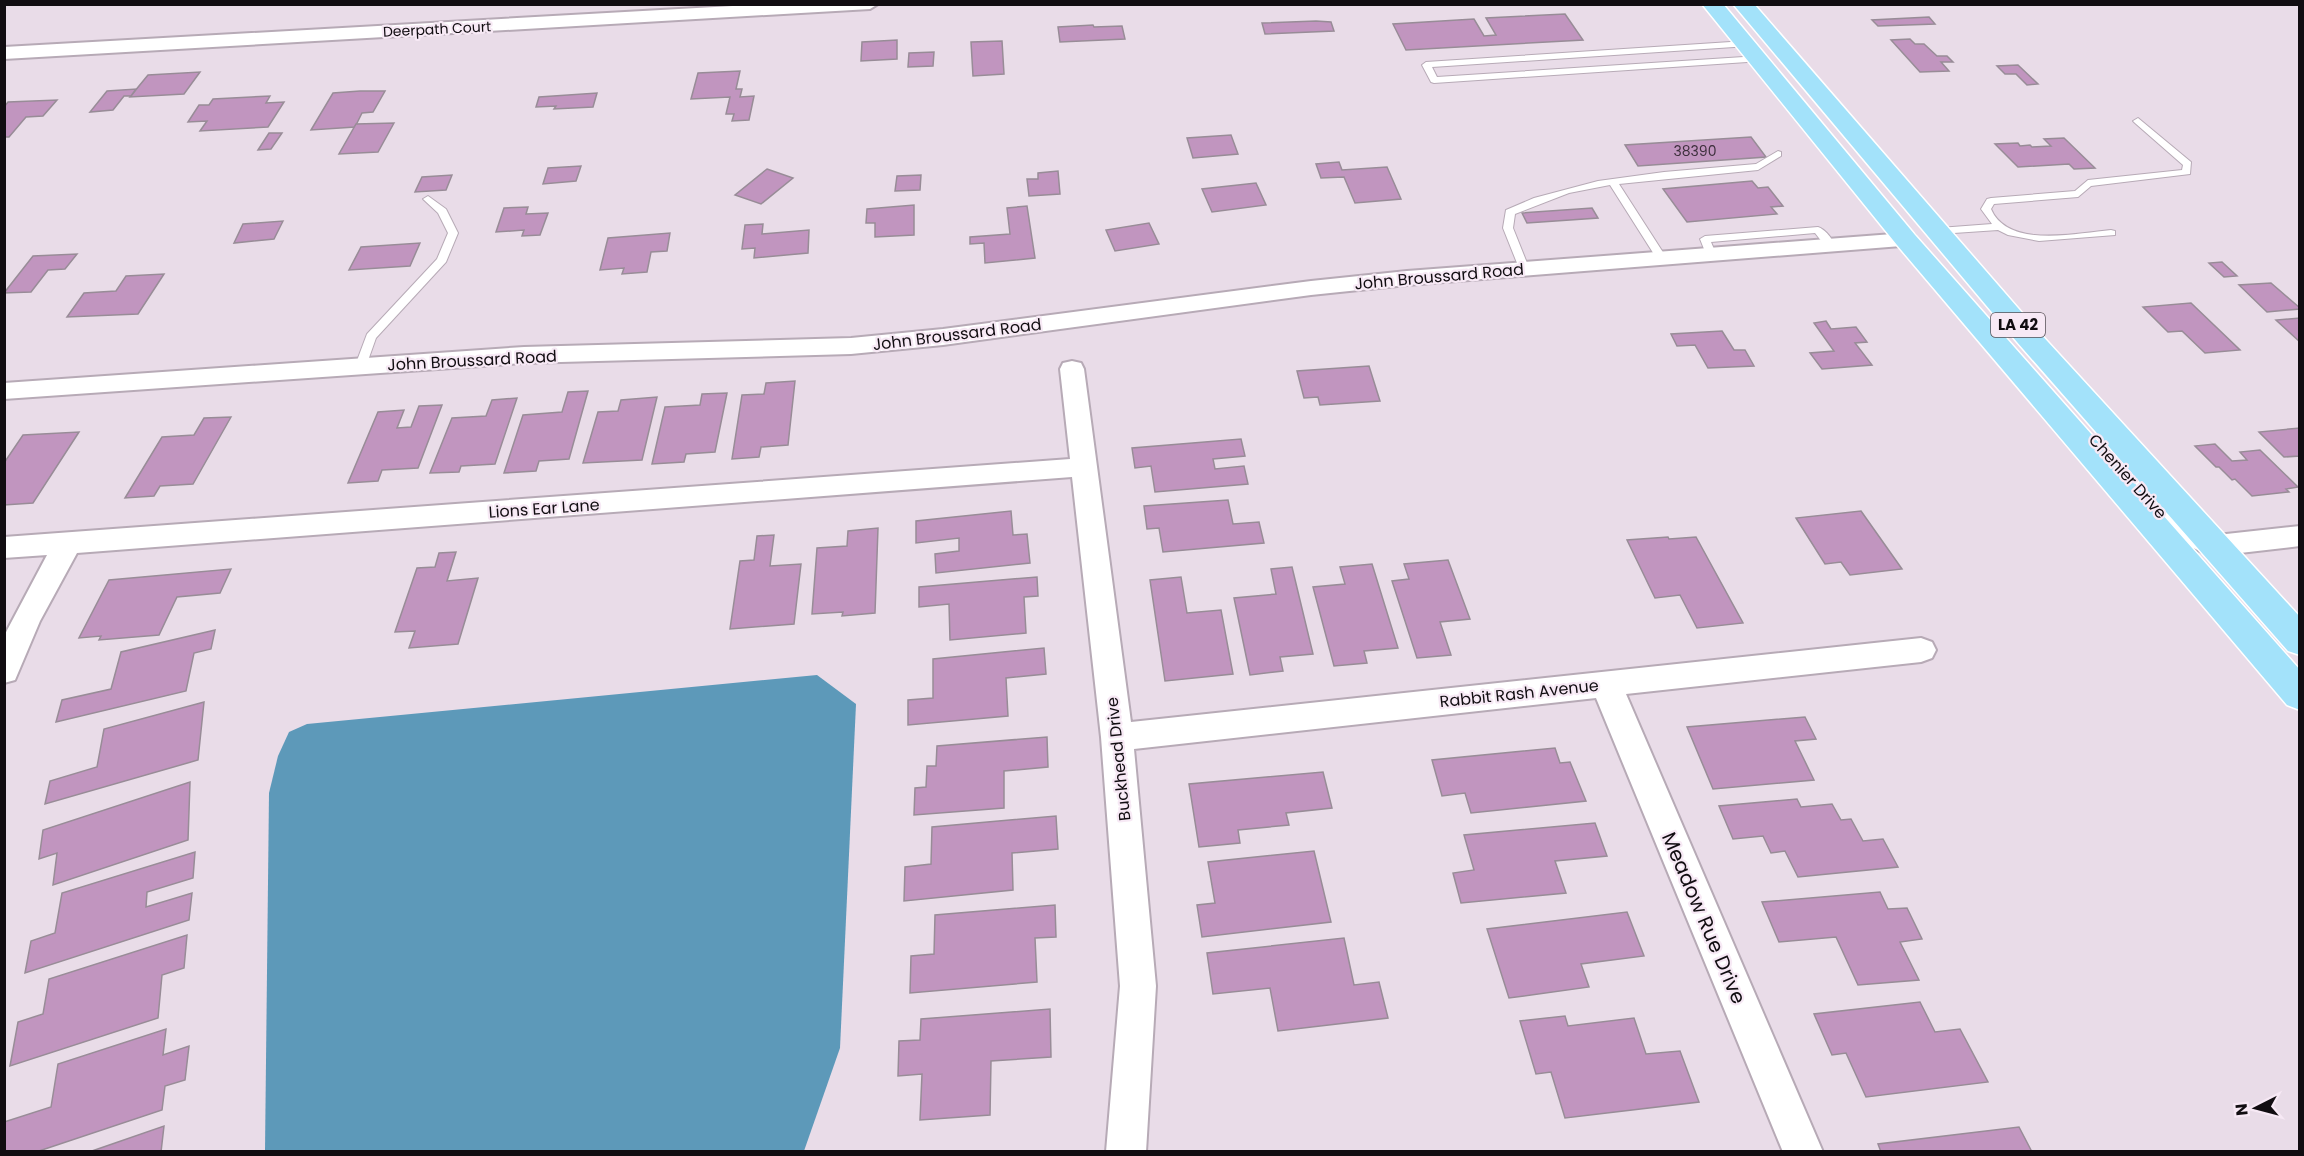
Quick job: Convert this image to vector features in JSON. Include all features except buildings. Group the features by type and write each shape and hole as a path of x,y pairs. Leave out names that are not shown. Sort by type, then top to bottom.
{"main road":[{"name":"LA 42","path":"1712,4 1906,240 2300,695"},
{"name":"LA 42","path":"1743,4 2027,336 2300,641"},
{"path":"1906,240 1929,244 1991,312 2027,336"}],"street":[{"name":"Deerpath Court","path":"4,53 870,4"},
{"name":"John Broussard Road","path":"4,391 524,355 851,346 943,337 1311,288 1524,268 1711,254 1745,243 1785,240 1830,245 1906,240"},
{"name":"Buckhead Drive","path":"1072,369 1117,737 1138,986 1126,1152"},
{"name":"Chenier Drive","path":"2036,392 2082,424 2174,527 2214,546"},
{"name":"Lions Ear Lane","path":"4,548 1084,467"},
{"path":"2214,546 2300,536"},
{"path":"4,671 26,620 68,543"},
{"name":"Rabbit Rash Avenue","path":"1117,737 1921,650"},
{"name":"Meadow Rue Drive","path":"1606,684 1803,1152"}],"lane":[{"path":"1752,51 1434,80 1426,65 1752,51"},
{"path":"2111,233 2035,238 2011,235 1989,216 1986,209 1991,201 2078,194 2088,183 2187,172 2188,164 2138,121"},
{"path":"1524,268 1508,228 1510,212 1534,200 1613,182 1758,167 1778,154"},
{"path":"1613,182 1660,257"},
{"path":"361,366 371,337 442,261 453,233 442,211 428,199"},
{"path":"1939,231 2000,227"}],"water":[{"path":"817,675 856,704 840,1048 804,1151 265,1151 269,793 278,756 289,732 307,724"}]}
